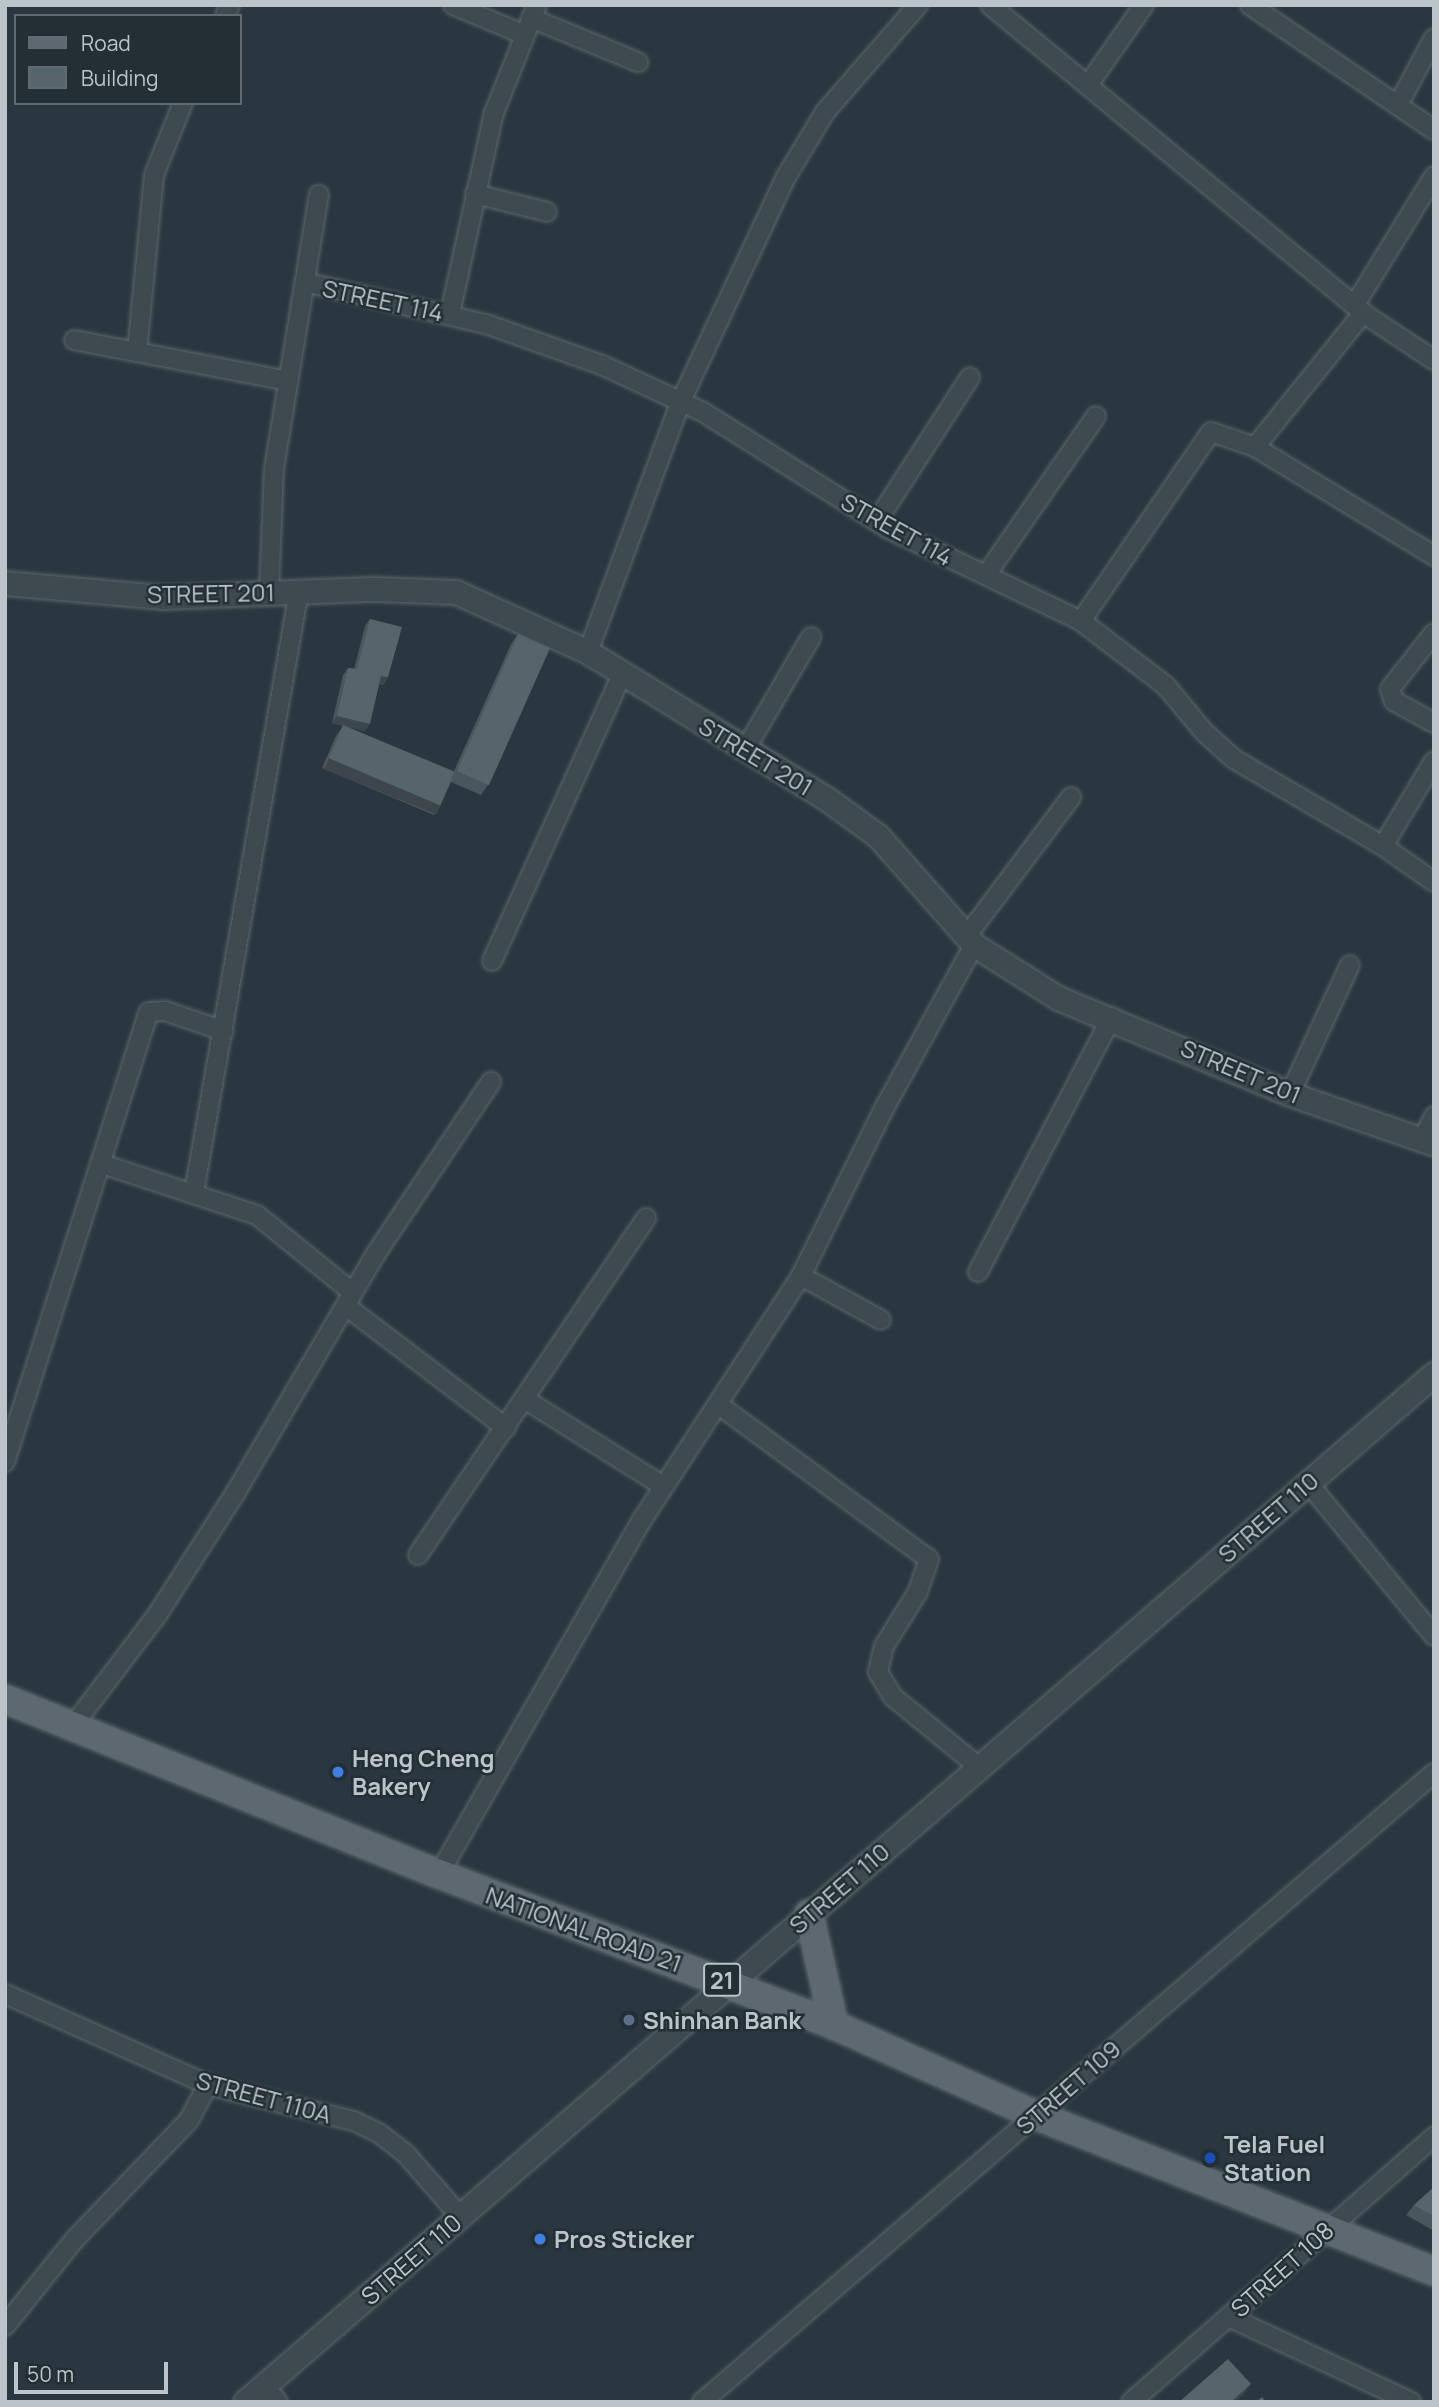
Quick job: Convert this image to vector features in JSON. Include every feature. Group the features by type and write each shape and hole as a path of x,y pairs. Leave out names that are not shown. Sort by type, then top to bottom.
{"main road":[{"name":"NATIONAL ROAD 21","path":"5,1699 439,1874 834,2025 1035,2115 1329,2227 1434,2271"},
{"path":"809,1914 834,2025"}],"street":[{"path":"453,5 530,19 638,62"},
{"path":"589,652 681,401 786,177 825,111 918,5"},
{"path":"990,5 1359,308 1434,359"},
{"path":"1088,85 1144,5"},
{"path":"1250,5 1434,130"},
{"path":"450,314 494,113 530,19"},
{"path":"1398,105 1434,38"},
{"path":"137,352 154,175 182,105"},
{"path":"1255,447 1359,308 1434,176"},
{"path":"475,194 547,212"},
{"path":"269,592 274,469 319,195"},
{"name":"STREET 114","path":"305,282 450,314 550,345 681,401 790,464 877,522 1081,621 1166,686 1204,732 1234,759 1383,846 1434,882"},
{"path":"74,340 288,381"},
{"path":"877,522 970,377"},
{"path":"986,575 1096,416"},
{"path":"1081,621 1183,467 1211,432 1220,431 1255,447 1434,556"},
{"name":"STREET 201","path":"5,583 163,597 299,591 456,592 589,652 622,675 827,799 878,836 970,941 1058,998 1112,1017 1290,1094 1428,1142"},
{"path":"194,1193 299,591"},
{"path":"1434,633 1390,689 1394,701 1434,723"},
{"path":"746,750 811,637"},
{"path":"492,961 622,675"},
{"path":"1383,846 1434,761"},
{"path":"439,1874 523,1721 663,1486 719,1405 801,1276 970,941 1070,797"},
{"path":"1290,1094 1350,965"},
{"path":"5,1462 149,1012 165,1011 224,1031"},
{"path":"978,1272 1112,1017"},
{"path":"72,1727 172,1592 349,1299 491,1082"},
{"path":"1428,1142 1434,1116"},
{"path":"102,1164 257,1216 349,1299 506,1428"},
{"path":"418,1555 526,1400 646,1219"},
{"path":"801,1276 881,1320"},
{"name":"STREET 110","path":"245,2402 271,2394 460,2216 1434,1374"},
{"path":"526,1400 663,1486"},
{"path":"719,1405 929,1559 917,1593 884,1646 877,1672 893,1697 979,1767"},
{"path":"1308,1483 1434,1636"},
{"name":"STREET 109","path":"703,2401 1434,1773"},
{"name":"STREET 110A","path":"5,1994 208,2085 354,2121 379,2133 405,2153 460,2216"},
{"path":"5,2326 75,2239 189,2120 208,2085"},
{"name":"STREET 108","path":"1131,2402 1434,2137"},
{"path":"1229,2317 1411,2402"}],"building":[{"path":"370,619 402,627 388,677 381,676 370,724 337,716 348,668 357,669"},
{"path":"518,634 550,648 489,785 457,771"},
{"path":"343,725 454,772 440,805 329,758"},
{"path":"1434,2187 1434,2216 1414,2205"},
{"path":"1228,2359 1251,2384 1231,2402 1179,2402"}],"place":[{"name":"Heng Cheng Bakery","path":"338,1772"},
{"name":"Shinhan Bank","path":"629,2020"},
{"name":"Tela Fuel Station","path":"1210,2158"},
{"name":"Pros Sticker","path":"540,2239"}]}
